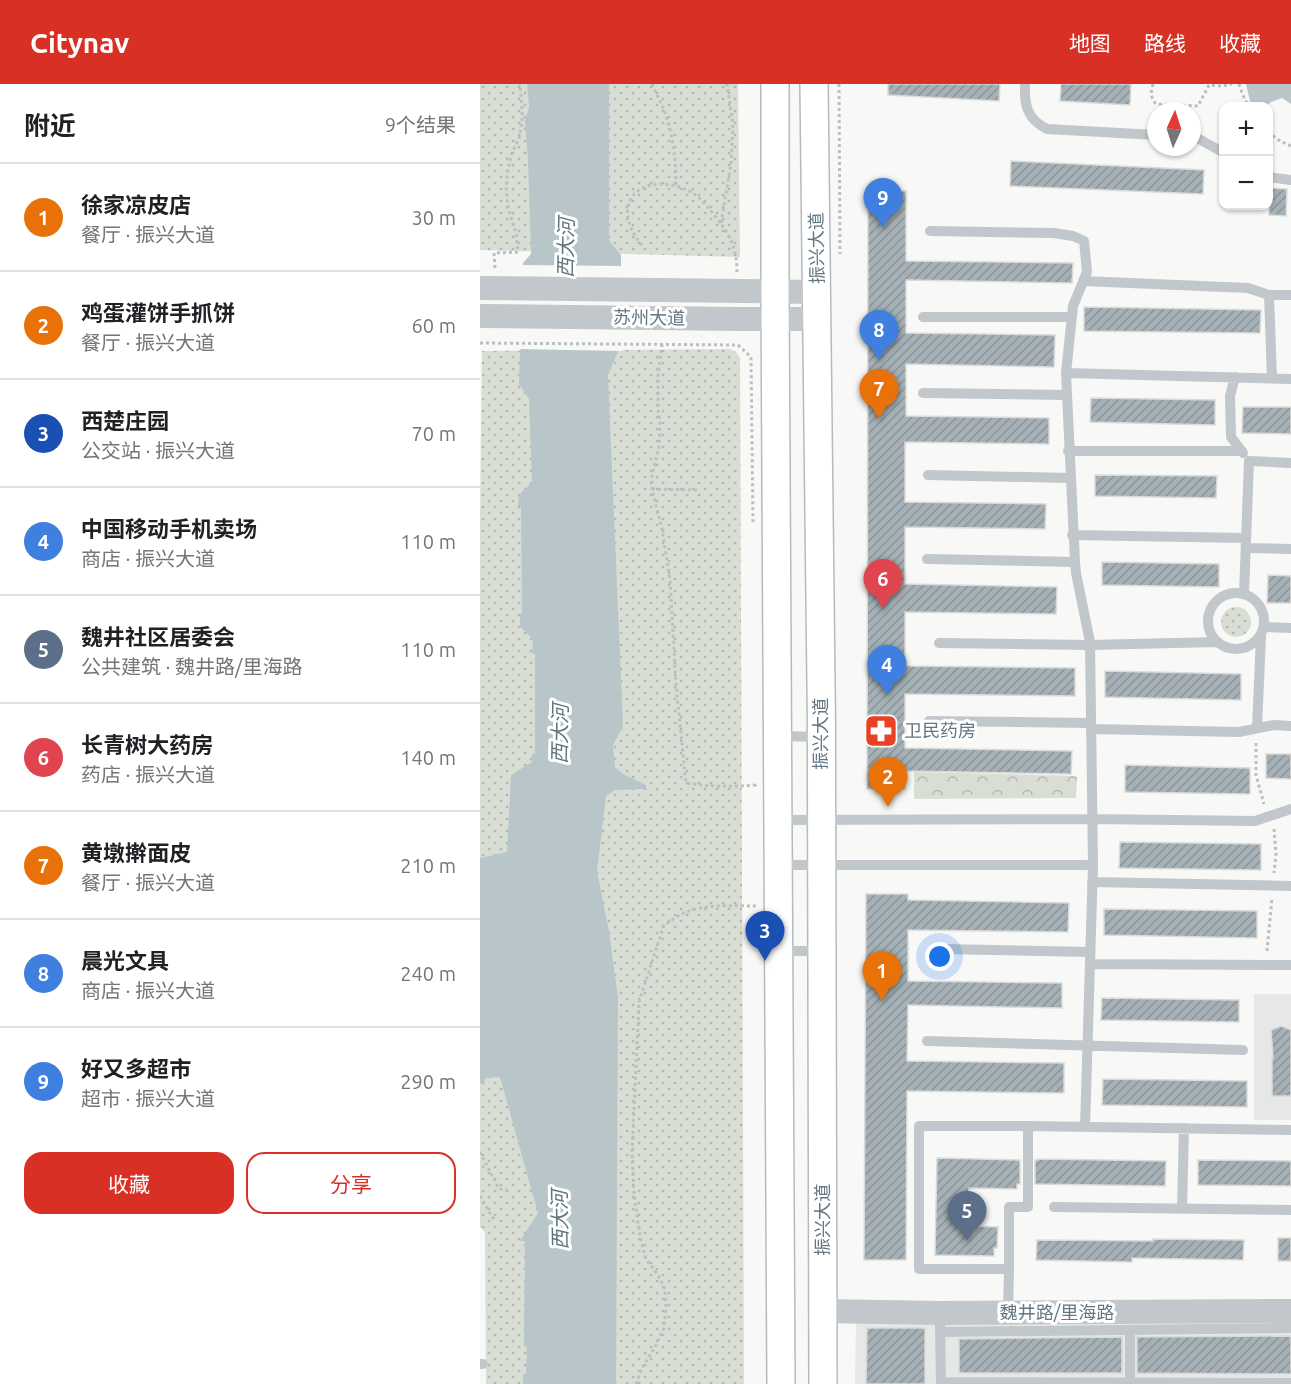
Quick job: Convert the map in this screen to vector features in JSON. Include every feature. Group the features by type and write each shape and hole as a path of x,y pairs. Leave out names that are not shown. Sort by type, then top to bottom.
{"main road":[{"path":"776,84 775,320 781,1384"},
{"name":"振兴大道","path":"814,84 822,820 823,1384"}],"street":[{"name":"苏州大道","path":"488,288 817,292"},
{"name":"苏州大道","path":"487,316 818,319"},
{"name":"魏井路/里海路","path":"823,1311 940,1323 1008,1313 1291,1311"}],"lane":[{"path":"1025,84 1024,100 1028,110 1039,125 1047,129 1147,135"},
{"path":"1201,140 1219,150"},
{"path":"1273,179 1291,180"},
{"path":"930,231 1054,233 1073,236 1084,241 1087,272 1072,306 1066,395 1072,535 1090,645 1093,865 1085,1127"},
{"path":"1083,281 1248,288 1269,295 1291,295"},
{"path":"1269,295 1272,378"},
{"path":"923,317 1071,317"},
{"path":"1066,373 1291,379"},
{"path":"1235,377 1230,396 1232,437 1249,461 1244,594"},
{"path":"923,393 1066,395"},
{"path":"1068,451 1242,451"},
{"path":"1249,461 1291,463"},
{"path":"928,475 1070,478"},
{"path":"1072,535 1246,543 1291,549"},
{"path":"927,559 1075,562"},
{"path":"1257,728 1263,632 1265,618 1262,609 1257,601 1248,595 1229,593 1213,604 1209,612 1209,630 1217,642 1228,649 1247,648 1255,643 1263,632 1291,628"},
{"path":"939,643 1090,645 1217,642"},
{"path":"928,721 1239,732 1274,725 1291,726"},
{"path":"778,736 821,737"},
{"path":"778,820 1255,821 1291,809"},
{"path":"778,866 1093,865"},
{"path":"1092,882 1291,886"},
{"path":"942,949 1090,958 1291,965"},
{"path":"779,951 822,951"},
{"path":"927,1041 1243,1050"},
{"path":"1009,1269 919,1269 919,1126 1291,1130"},
{"path":"1008,1313 1009,1207 1028,1207 1028,1126"},
{"path":"1182,1209 1184,1128"},
{"path":"1054,1207 1291,1210"},
{"path":"1291,1328 1130,1330 940,1323 941,1383 1291,1383"},
{"path":"1130,1330 1130,1383"}],"path":[{"path":"494,254 518,252 516,233 507,207 506,187 508,169 522,122 520,84"},
{"path":"652,84 668,119 675,159 676,186"},
{"path":"655,91 660,84"},
{"path":"721,223 731,164 733,124 727,84"},
{"path":"1153,84 1150,93 1154,102"},
{"path":"1200,102 1208,84 1222,86 1232,84"},
{"path":"1239,84 1246,102"},
{"path":"1273,135 1291,146"},
{"path":"642,246 630,225 627,213 631,199 642,188 661,183 692,193 705,203 733,243 737,256 738,291"},
{"path":"480,342 738,345 738,319"},
{"path":"662,344 658,375 659,437 652,489 662,529 670,580 686,783 714,787 756,785"},
{"path":"652,489 699,490"},
{"path":"1257,728 1256,775 1261,798 1276,832 1266,965"},
{"path":"636,1382 664,1328 666,1307 665,1289 646,1259 640,1237 634,1194 632,1154 639,1002 664,925 690,911 722,906 758,906"},
{"path":"480,1152 499,1189 507,1190"},
{"path":"480,1196 494,1220"}],"shaded area":[{"path":"1254,994 1291,994 1291,1120 1254,1120"},
{"path":"1291,1320 1291,1384 855,1384 856,1322"}],"green space":[{"path":"480,84 738,84 740,257 480,250"},
{"path":"730,349 740,358 744,1384 486,1384 485,1232 480,1227 482,351"},
{"path":"1236,607 1242,608 1250,616 1250,628 1242,636 1236,637 1230,636 1222,628 1221,622 1222,616 1230,608"},
{"path":"914,772 1077,776 1076,798 914,799"}],"water":[{"name":"西大河","path":"527,84 609,84 609,240 621,255 621,345 608,375 623,726 613,745 615,767 623,774 646,785 646,789 615,790 606,796 597,871 609,931 618,998 616,1384 523,1384 523,1374 526,1374 527,1347 524,1346 525,1241 520,1241 538,1213 500,1077 485,1078 484,1083 480,1083 480,858 507,852 511,775 532,762 532,754 535,753 535,654 532,653 533,639 520,627 520,614 522,614 521,507 518,506 519,495 532,482 529,399 519,384 523,263 531,254 525,122 529,106"},
{"path":"1246,84 1291,84 1291,104 1282,98 1271,102 1250,101"}],"pier":[{"path":"520,265 624,266 624,345 622,351 517,349"}],"building":[{"path":"888,84 1000,84 999,101 888,95"},
{"path":"1061,84 1131,84 1130,105 1060,101"},
{"path":"1011,161 1204,170 1203,194 1010,186"},
{"path":"1273,188 1287,189 1286,216 1269,215 1269,210 1273,210"},
{"path":"868,191 906,191 906,261 1073,263 1072,283 906,280 906,333 1055,335 1054,367 906,364 906,416 1049,418 1049,444 905,442 905,502 1046,504 1045,529 905,527 905,584 1057,587 1056,614 905,612 905,666 1075,668 1075,696 905,694 905,748 1072,751 1071,774 905,771 905,789 867,789"},
{"path":"1084,307 1261,310 1260,333 1084,331"},
{"path":"1091,398 1215,400 1215,425 1090,422"},
{"path":"1243,407 1291,407 1291,434 1242,433"},
{"path":"1095,475 1217,476 1216,498 1095,496"},
{"path":"1102,562 1219,564 1219,587 1102,585"},
{"path":"1268,575 1291,576 1291,603 1267,603"},
{"path":"1105,671 1241,674 1241,700 1105,697"},
{"path":"1266,754 1291,754 1291,779 1266,778"},
{"path":"1125,765 1250,768 1250,794 1125,792"},
{"path":"1120,842 1261,844 1261,870 1119,868"},
{"path":"866,894 908,894 908,900 1069,903 1068,932 908,930 908,981 1062,983 1062,1008 908,1005 907,1061 1064,1063 1064,1093 907,1091 906,1260 864,1260"},
{"path":"1104,909 1257,911 1257,938 1104,935"},
{"path":"1102,998 1239,1000 1239,1022 1101,1020"},
{"path":"1281,1026 1291,1030 1291,1096 1272,1096 1271,1030"},
{"path":"1103,1079 1247,1081 1247,1107 1102,1105"},
{"path":"937,1158 1020,1160 1020,1184 1017,1184 1017,1189 969,1188 969,1226 998,1227 997,1248 994,1248 994,1256 935,1255"},
{"path":"1035,1160 1166,1161 1165,1186 1035,1184"},
{"path":"1198,1160 1291,1161 1291,1186 1198,1185"},
{"path":"1278,1238 1291,1238 1291,1261 1278,1261"},
{"path":"1153,1239 1244,1240 1243,1260 1132,1258 1132,1262 1036,1260 1037,1240 1153,1241"},
{"path":"867,1328 925,1328 925,1384 866,1384"},
{"path":"1291,1336 1291,1374 1137,1373 1137,1337"},
{"path":"1122,1337 1122,1373 959,1373 959,1339"}],"place":[{"name":"好又多超市","path":"883,228"},
{"name":"晨光文具","path":"879,360"},
{"name":"黄墩擀面皮","path":"879,419"},
{"name":"长青树大药房","path":"883,609"},
{"name":"中国移动手机卖场","path":"887,695"},
{"name":"卫民药房","path":"881,731"},
{"name":"鸡蛋灌饼手抓饼","path":"888,807"},
{"name":"西楚庄园","path":"765,961"},
{"name":"徐家凉皮店","path":"882,1001"},
{"name":"魏井社区居委会","path":"967,1241"}]}
